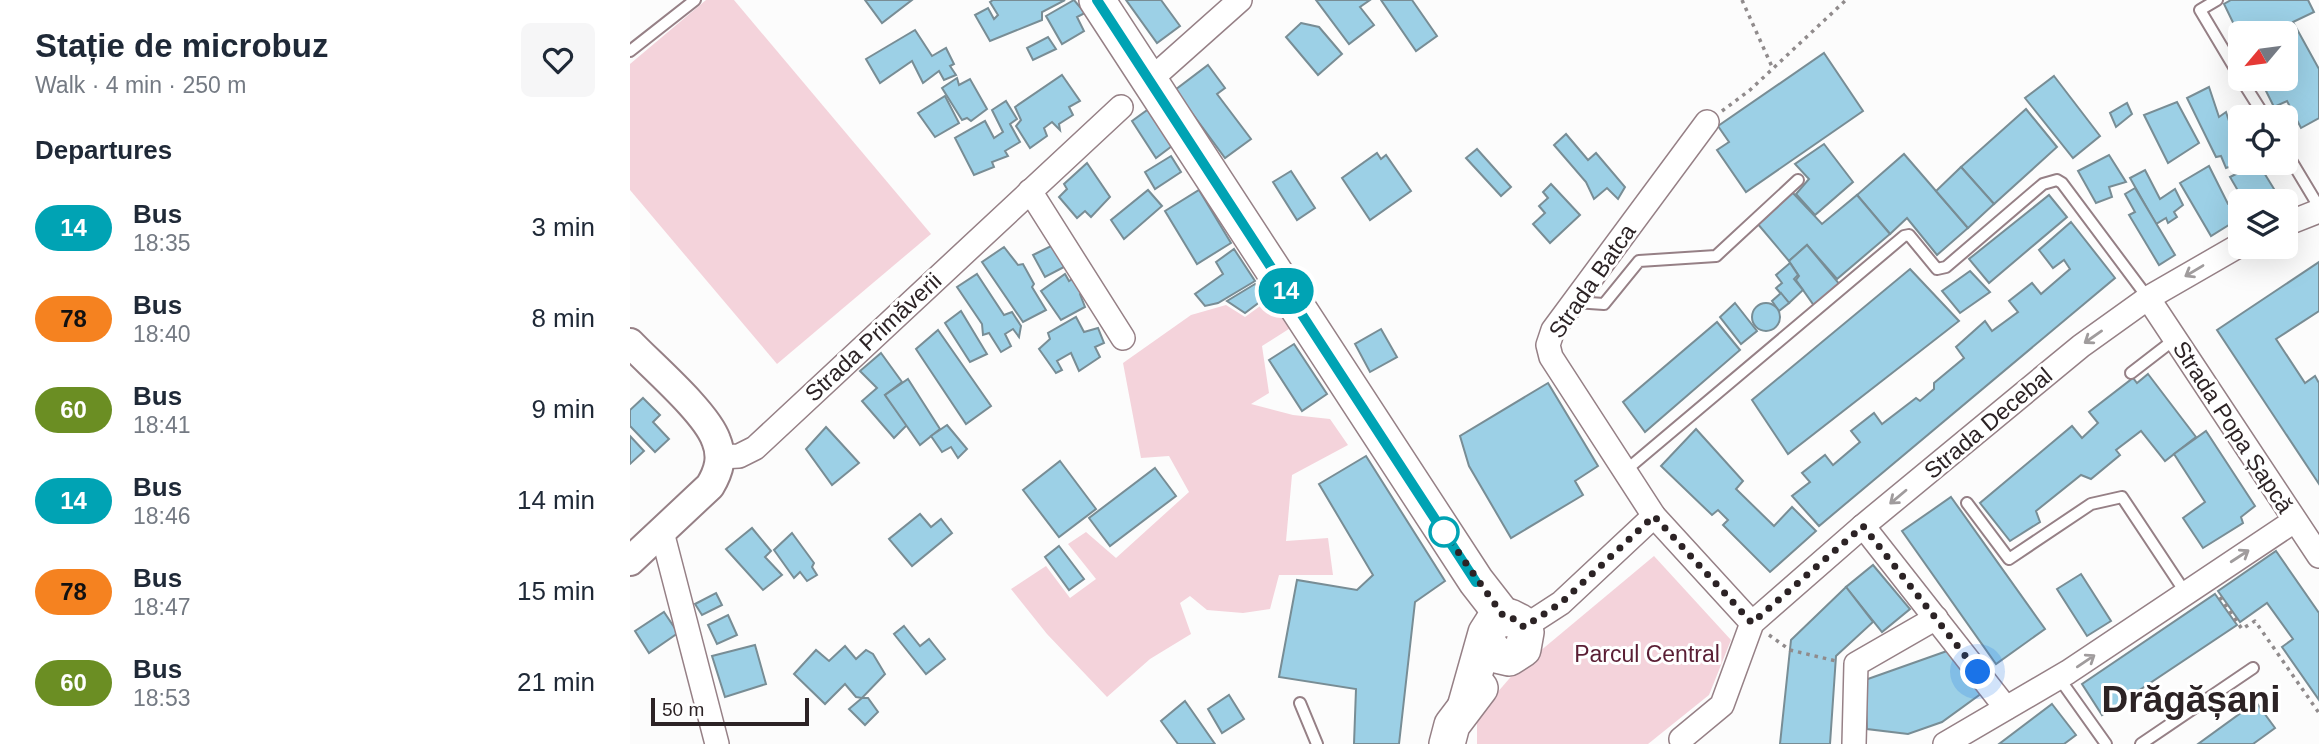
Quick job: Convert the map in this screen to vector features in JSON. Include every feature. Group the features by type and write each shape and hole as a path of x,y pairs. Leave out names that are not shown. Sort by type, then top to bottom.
{"main road":[{"path":"1097,0 1476,582 1502,635 1466,704 1452,724 1447,744"}],"street":[{"path":"1150,81 1240,0"},
{"name":"Strada Primăverii","path":"720,457 739,456 755,447 1121,107"},
{"name":"Strada Batca","path":"1707,122 1553,330 1548,345 1551,356 1654,516 1752,623"},
{"path":"1030,191 1123,338"},
{"path":"2298,219 2319,209"},
{"name":"Strada Decebal","path":"1752,623 1863,526 2081,346 2148,298 2228,252"},
{"name":"Strada Popa Șapcă","path":"2148,298 2319,556"},
{"path":"630,342 707,424 716,440 720,457 718,473 710,486 630,561"},
{"path":"1502,635 1561,603 1654,516"},
{"path":"1945,744 2059,678 2294,521"},
{"path":"1863,526 2006,708"},
{"path":"662,532 717,744"},
{"path":"1854,744 1856,664 1936,618"},
{"path":"1681,739 1722,705 1752,623"}],"lane":[{"path":"630,51 695,0"},
{"path":"2217,0 2200,10 2228,56"},
{"path":"2298,173 2319,209"},
{"path":"1573,302 1604,304 1639,261 1716,256 1798,180"},
{"path":"1625,471 1903,236 1909,236 1937,269 1946,267 2043,184 2057,180 2063,183 2148,298"},
{"path":"2131,373 2175,339"},
{"path":"1967,503 2009,559 2091,504 2122,497 2185,592"},
{"path":"2141,744 2253,668"},
{"path":"2059,678 2106,744"},
{"path":"1300,703 1317,744"}],"path":[{"path":"1742,0 1773,69"},
{"path":"1707,122 1773,69 1846,0"},
{"path":"2207,578 2242,629 2255,621 2319,713"},
{"path":"1790,650 1856,664"}],"green space":[{"path":"706,0 734,0 931,234 777,364 630,190 630,64"},
{"path":"1274,296 1292,327 1262,346 1269,393 1251,404 1293,415 1330,419 1348,445 1292,475 1286,541 1328,538 1333,575 1279,575 1270,609 1243,613 1207,610 1190,596 1180,603 1191,634 1150,659 1107,697 1047,634 1011,589 1046,566 1070,598 1096,579 1068,544 1086,532 1116,558 1189,492 1169,456 1141,458 1123,363 1191,315 1226,305 1245,317"},
{"name":"Parcul Central","path":"1654,556 1731,640 1709,695 1648,744 1477,744 1477,716 1515,672"}],"building":[{"path":"865,0 912,0 882,23"},
{"path":"1065,0 1042,12 1042,20 990,41 975,15 988,8 994,19 998,15 990,2"},
{"path":"1074,0 1085,13 1077,17 1084,31 1062,44 1046,16"},
{"path":"1126,0 1161,0 1180,26 1157,43"},
{"path":"1316,0 1370,0 1360,7 1374,25 1349,44"},
{"path":"1381,0 1412,0 1437,36 1416,51"},
{"path":"2231,0 2308,0 2314,12 2295,21 2232,21 2224,4"},
{"path":"1301,23 1319,27 1342,54 1318,75 1286,37"},
{"path":"915,30 932,56 946,48 954,64 950,66 956,75 944,80 939,71 923,83 912,61 880,83 866,59"},
{"path":"2298,31 2319,69 2319,118 2301,128 2298,122 2298,105 2289,105 2287,101 2273,105 2266,91 2298,91"},
{"path":"1048,37 1056,49 1033,60 1027,48"},
{"path":"1824,53 1863,111 1746,192 1717,150 1729,142 1718,126"},
{"path":"1208,65 1225,88 1217,94 1251,139 1225,158 1175,90"},
{"path":"1062,75 1080,101 1069,107 1073,115 1059,124 1060,130 1052,122 1044,128 1047,136 1030,148 1016,126 1021,120 1015,107"},
{"path":"2054,76 2100,136 2073,158 2025,98"},
{"path":"957,78 959,85 970,79 987,109 971,121 967,118 962,120 942,88"},
{"path":"2209,87 2219,117 2226,112 2228,167 2221,156 2216,157 2187,98"},
{"path":"945,96 959,123 935,137 918,113"},
{"path":"1006,101 1017,119 1010,124 1020,142 1005,151 1008,156 992,162 994,167 974,175 955,138 985,121 994,138 1003,132 992,110"},
{"path":"2177,102 2199,143 2168,163 2144,115"},
{"path":"2127,103 2132,114 2116,127 2110,113"},
{"path":"1150,108 1172,146 1156,158 1132,121"},
{"path":"2026,109 2057,147 1994,204 1961,167"},
{"path":"1566,134 1588,160 1596,153 1625,187 1618,199 1607,188 1594,199 1586,182 1554,145"},
{"path":"1824,144 1853,182 1815,215 1796,194 1809,179 1795,164"},
{"path":"1477,149 1511,187 1501,196 1466,158"},
{"path":"1377,153 1381,159 1386,155 1411,191 1370,220 1342,178"},
{"path":"1904,154 1968,228 1937,255 1907,218 1890,234 1857,195"},
{"path":"2109,155 2126,182 2109,187 2112,197 2096,203 2078,171"},
{"path":"1171,156 1181,172 1155,189 1145,172"},
{"path":"1087,163 1110,197 1091,217 1085,211 1077,218 1059,197 1067,189 1064,184"},
{"path":"2209,166 2228,204 2228,225 2211,236 2180,183"},
{"path":"1961,167 1994,204 1968,228 1936,191"},
{"path":"2145,170 2160,199 2175,189 2183,205 2174,212 2177,217 2168,223 2166,218 2156,224 2130,178"},
{"path":"1291,171 1315,208 1297,220 1273,182"},
{"path":"2265,175 2274,189 2237,189 2230,177"},
{"path":"1551,184 1580,215 1550,243 1533,224 1545,213 1539,206 1548,198 1543,192"},
{"path":"2135,188 2175,255 2159,265 2129,215 2135,212 2125,194"},
{"path":"1148,190 1162,206 1124,239 1111,220"},
{"path":"1199,190 1231,243 1197,264 1165,211"},
{"path":"1792,192 1822,224 1857,195 1890,234 1837,279 1807,245 1789,261 1757,223"},
{"path":"2049,195 2067,217 1989,283 1969,259"},
{"path":"2071,222 2115,278 1819,526 1792,496 1810,482 1802,473 1825,455 1833,465 1860,442 1851,431 1874,413 1882,424 1916,398 1920,401 1934,389 1934,383 1964,358 1956,347 1985,321 1992,331 2018,312 2009,301 2032,283 2041,294 2070,269 2064,260 2053,268 2039,250"},
{"path":"1053,245 1064,267 1045,277 1033,255"},
{"path":"1807,245 1841,286 1815,307 1796,280 1799,276 1789,261"},
{"path":"1004,247 1018,265 1023,264 1034,284 1032,287 1046,310 1023,322 982,262"},
{"path":"1234,249 1255,281 1218,303 1205,306 1195,294 1223,274 1216,262"},
{"path":"2319,262 2319,311 2276,339 2305,383 2315,376 2319,383 2319,484 2217,330"},
{"path":"1790,263 1798,275 1794,279 1803,290 1789,303 1776,288 1782,283 1776,275"},
{"path":"1910,269 1959,321 1788,454 1752,400"},
{"path":"1970,271 1990,292 1960,313 1942,291"},
{"path":"977,274 1004,315 1012,312 1021,326 1019,337 1013,329 1005,334 1011,346 1001,352 989,333 983,335 982,324 957,287"},
{"path":"1065,274 1069,281 1077,276 1084,291 1080,294 1085,307 1061,320 1041,291"},
{"path":"1255,284 1265,298 1245,313 1227,301"},
{"path":"1781,293 1789,303 1779,311 1772,301"},
{"path":"1735,303 1757,331 1741,344 1720,317"},
{"path":"1766,303 1776,307 1780,317 1776,327 1766,331 1756,327 1752,317 1756,307"},
{"path":"961,311 987,354 970,362 945,323"},
{"path":"1076,317 1084,332 1098,328 1104,343 1095,347 1100,357 1079,371 1071,353 1057,361 1062,370 1056,373 1039,349 1050,339 1048,333"},
{"path":"1717,322 1740,350 1645,432 1623,402"},
{"path":"1381,329 1397,357 1370,372 1355,344"},
{"path":"938,330 991,406 966,424 916,349"},
{"path":"1294,344 1327,394 1302,411 1269,360"},
{"path":"881,353 902,382 885,395 907,425 894,438 862,401 877,388 860,371"},
{"path":"2148,374 2196,437 2165,461 2141,431 2116,450 2120,455 2091,479 2081,475 2036,511 2040,522 2010,541 1980,503 2072,426 2082,438 2098,423 2089,412 2133,378 2137,383"},
{"path":"908,379 940,429 920,445 885,395"},
{"path":"1548,383 1598,466 1575,481 1583,495 1511,538 1469,466 1460,436"},
{"path":"643,398 660,415 653,422 669,439 655,452 630,426 630,410"},
{"path":"947,425 967,449 958,458 951,447 942,452 931,436"},
{"path":"826,427 859,463 832,485 806,449"},
{"path":"1696,429 1743,481 1736,489 1774,526 1792,507 1816,531 1770,572 1723,525 1728,520 1718,510 1712,515 1661,466"},
{"path":"2206,431 2255,506 2241,517 2243,523 2203,548 2183,518 2205,502 2174,454"},
{"path":"630,436 644,451 630,464"},
{"path":"1366,456 1445,581 1415,602 1399,744 1354,744 1356,689 1279,677 1297,580 1357,590 1373,575 1319,484"},
{"path":"1060,461 1096,509 1059,537 1023,490"},
{"path":"1155,468 1176,496 1110,546 1089,518"},
{"path":"1951,497 2045,629 1996,664 1902,531"},
{"path":"920,514 931,527 941,519 952,533 912,566 889,539"},
{"path":"752,528 771,551 765,557 782,575 763,590 726,549"},
{"path":"792,533 814,563 812,567 817,575 807,581 800,572 794,578 774,550"},
{"path":"1059,546 1084,579 1069,590 1045,557"},
{"path":"2276,551 2319,613 2319,700 2282,647 2293,639 2267,603 2240,622 2218,591"},
{"path":"1873,565 1910,609 1882,632 1846,587"},
{"path":"2081,574 2111,621 2087,636 2057,589"},
{"path":"1846,587 1873,622 1836,656 1830,744 1780,744 1791,640"},
{"path":"716,593 722,605 702,615 695,604"},
{"path":"2215,594 2237,625 2102,715 2082,684"},
{"path":"664,612 678,633 649,653 635,631"},
{"path":"728,615 737,635 717,644 708,625"},
{"path":"904,626 920,646 929,639 945,659 926,674 894,634"},
{"path":"755,645 766,684 725,697 712,656"},
{"path":"845,646 856,659 866,650 873,654 885,674 862,698 856,697 845,684 825,704 794,674 816,650 829,661"},
{"path":"1947,651 1982,693 1942,722 1908,734 1867,729 1865,680"},
{"path":"1229,695 1244,719 1222,733 1208,709"},
{"path":"862,698 868,698 878,712 865,725 849,709"},
{"path":"1185,701 1215,744 1178,744 1161,721"},
{"path":"2256,702 2275,728 2253,744 2198,744"},
{"path":"2052,704 2076,735 2064,744 1999,744"}],"bus line":[{"name":"14","path":"1097,0 1476,582"}],"district":[{"name":"Drăgășani","path":"2191,699"}],"route":[{"path":"1444,532 1476,582 1504,617 1515,619 1524,627 1561,603 1654,516 1752,623 1863,526 1978,672"}]}
